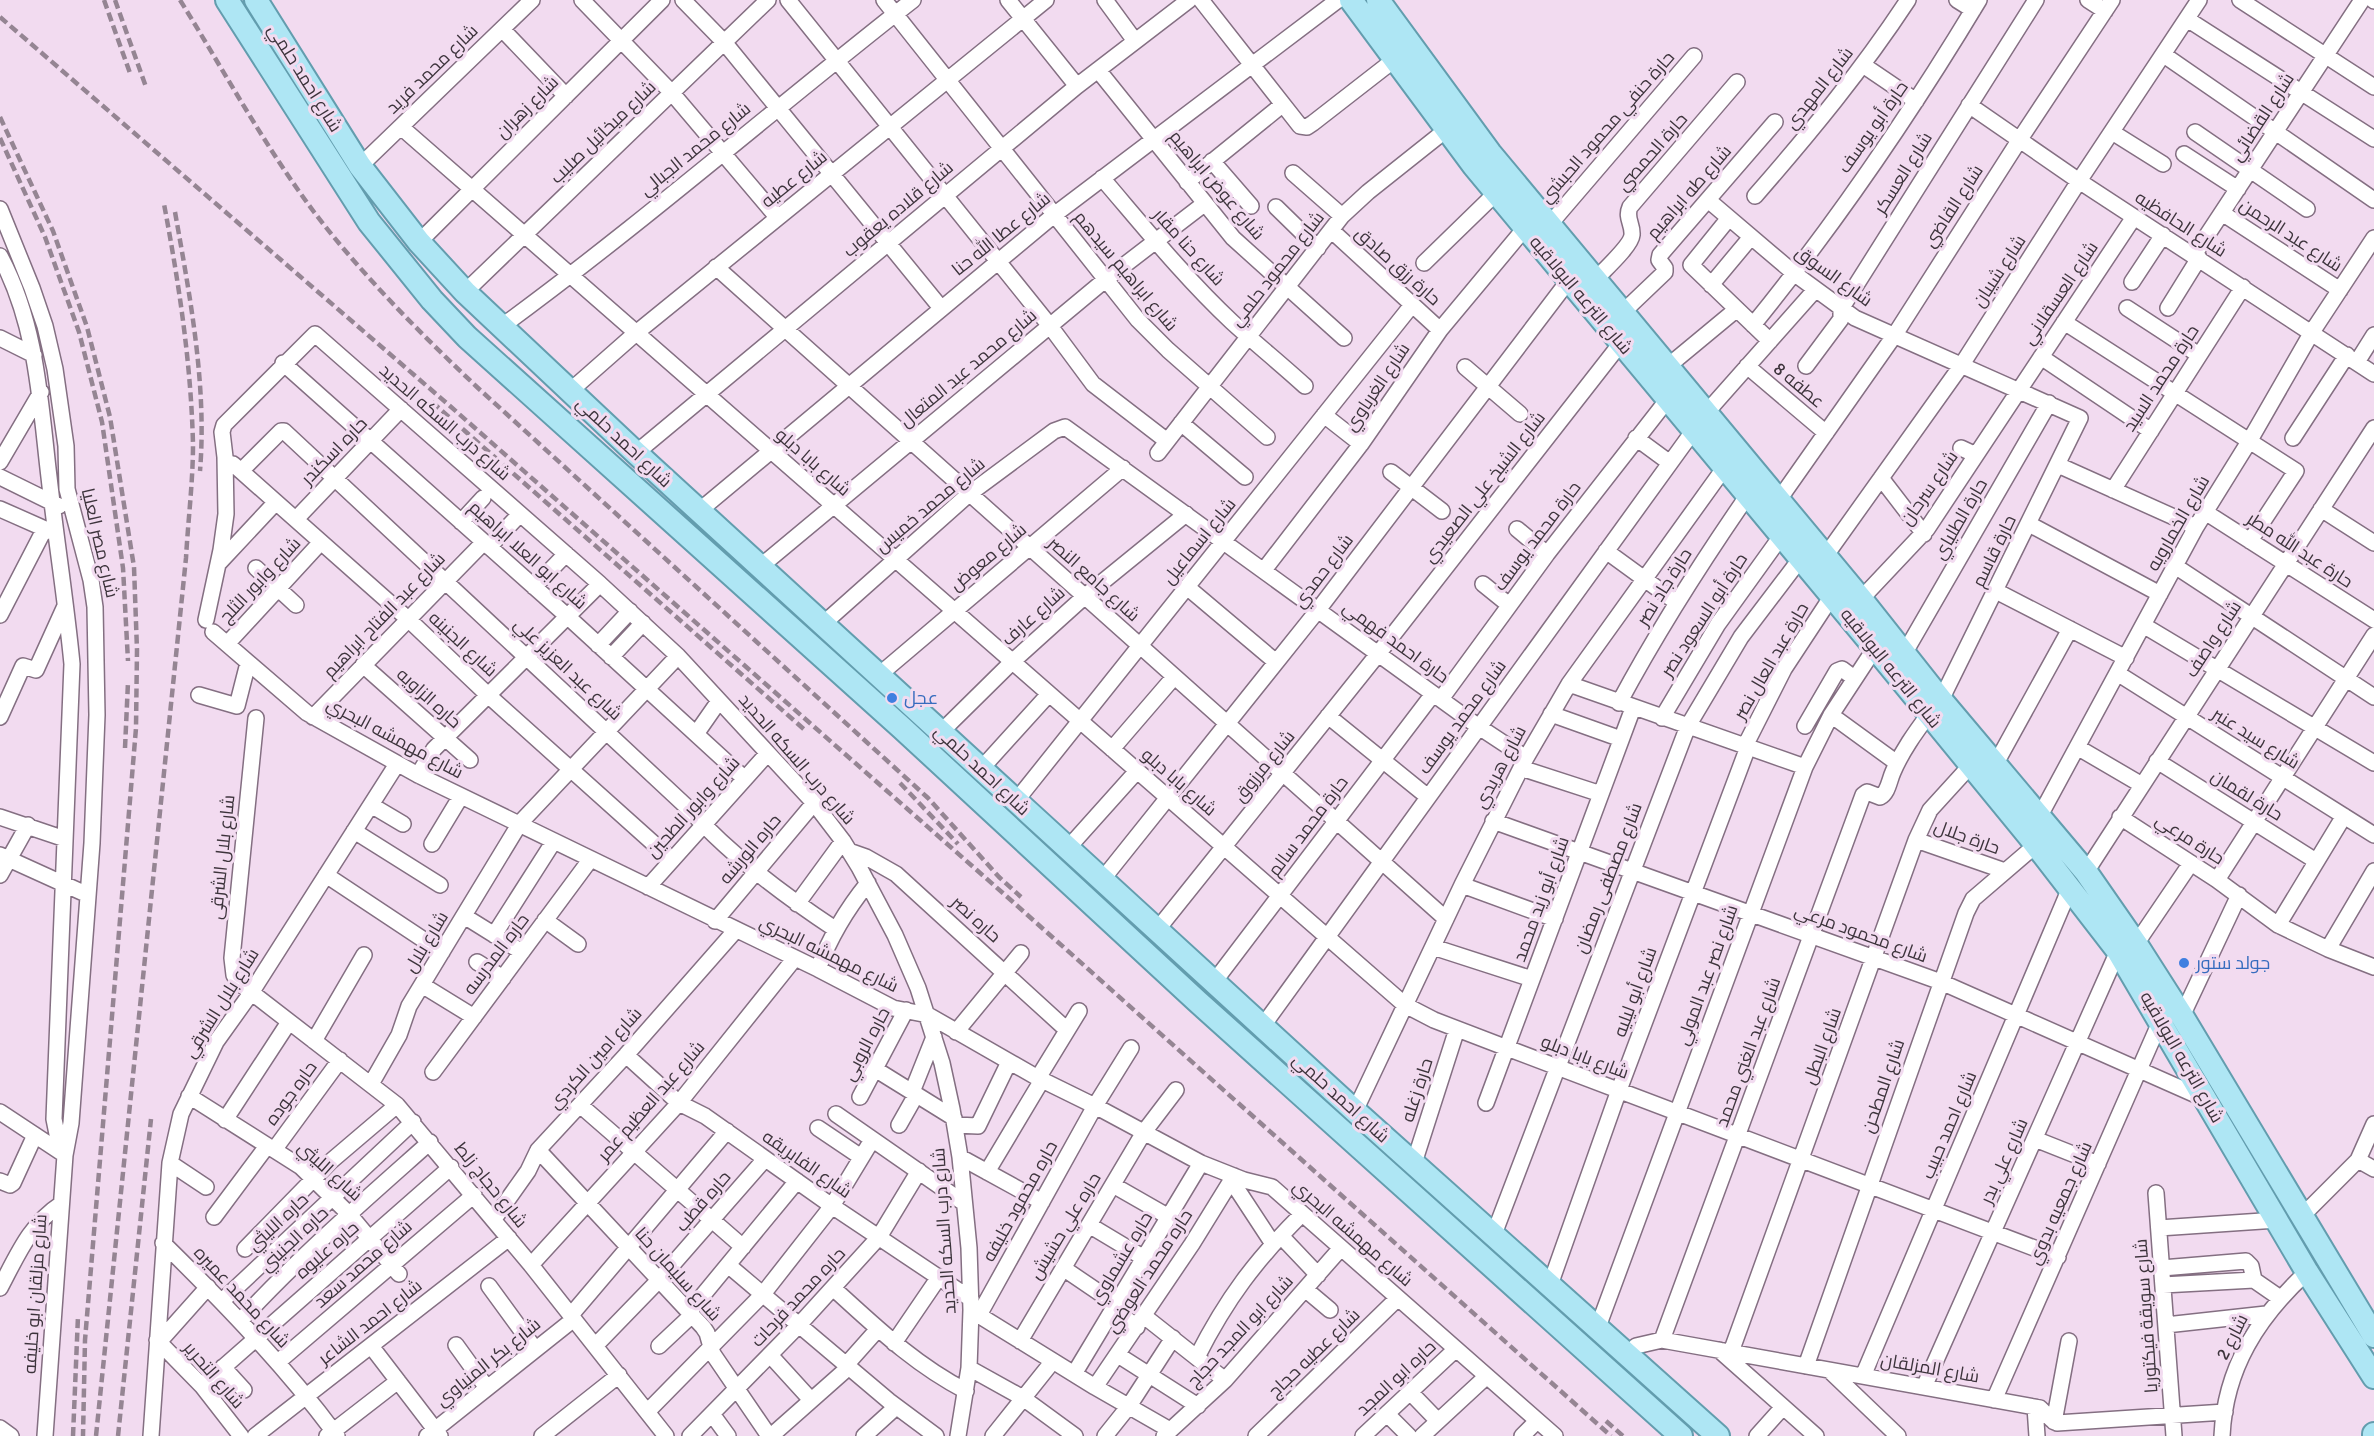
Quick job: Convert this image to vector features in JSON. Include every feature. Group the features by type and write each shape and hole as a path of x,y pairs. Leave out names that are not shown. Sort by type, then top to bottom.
{"main road":[{"name":"شارع احمد حلمي","path":"227,0 344,183 400,262 468,337 647,497 1197,1001 1681,1436"},
{"name":"شارع احمد حلمي","path":"256,0 360,166 419,242 465,292 569,392 1262,1027 1718,1436"},
{"name":"شارع الترعه البولاقيه","path":"1351,0 1446,130 1482,159 1550,224 1667,367 1725,467 1875,648 1995,765 2086,872 2127,947 2160,1022 2307,1272 2374,1377"},
{"name":"شارع الترعه البولاقيه","path":"1383,2 1482,159 1496,193 1668,399 1700,422 1778,501 1861,599 1904,654 1971,765 2070,888 2127,947 2182,1016 2374,1336"},
{"path":"647,497 663,478"}],"street":[{"name":"شارع محمد فريد","path":"360,166 532,0"},
{"path":"582,0 672,93 777,217"},
{"name":"شارع زهران","path":"419,242 662,0"},
{"path":"683,0 724,42 941,308"},
{"name":"شارع ميخائيل صليب","path":"465,292 768,0"},
{"path":"788,0 1050,326"},
{"name":"شارع ابراهيم سيدهم","path":"884,0 1138,320 1266,437"},
{"name":"شارع محمد الجبالي","path":"501,327 571,276 777,107 913,0"},
{"path":"1008,0 1077,86"},
{"name":"شارع عطيه","path":"569,392 716,267 1046,0"},
{"path":"1105,0 1135,41"},
{"name":"شارع قلاده يعقوب","path":"636,453 1001,148 1188,0"},
{"path":"1201,0 1300,126 1307,127 1394,60"},
{"name":"شارع عطا الله حنا","path":"699,511 1054,215 1338,0"},
{"name":"شارع المهدي","path":"1755,196 1819,123 1908,0"},
{"path":"1957,0 1976,5"},
{"name":"شارع العسكر","path":"1806,366 1841,319 1841,309 2036,0"},
{"path":"2088,0 2109,5"},
{"name":"شارع شيبان","path":"1824,558 1961,366 2079,181 2199,0"},
{"path":"2240,0 2374,87"},
{"name":"شارع القضائي","path":"2168,308 2222,213 2362,0"},
{"name":"حارة أبو يوسف","path":"1753,325 1795,274 1916,101 1976,5"},
{"name":"شارع القاضي","path":"1778,501 1894,336 2109,5"},
{"path":"2187,20 2374,139"},
{"path":"502,29 566,96"},
{"path":"2164,55 2374,200"},
{"name":"حارة حنفي محمود الحبشي","path":"1550,224 1694,56"},
{"path":"1863,65 1916,101"},
{"name":"شارع عوض ابراهيم","path":"1098,70 1204,204 1240,245 1344,338"},
{"name":"حارة الحمصي","path":"1595,280 1630,240 1632,231 1627,215 1630,207 1737,82"},
{"path":"1187,182 1282,105"},
{"name":"شارع الحافظيه","path":"1969,105 2079,181 2374,374"},
{"name":"شارع طه ابراهيم","path":"1622,313 1665,272 1659,260 1660,255 1775,122"},
{"name":"شارع بابا دبلو","path":"401,127 1405,1005 1457,1029 2058,1257"},
{"name":"شارع محمود حلمي","path":"1050,326 1093,384 1163,447 1342,216 1368,192 1446,130"},
{"path":"2112,132 2163,164"},
{"path":"2195,132 2307,209"},
{"path":"2184,154 2238,189"},
{"path":"1212,161 1251,206"},
{"path":"1293,173 1342,216"},
{"name":"شارع حنا مقار","path":"1102,178 1209,299 1305,386"},
{"path":"1424,263 1496,193"},
{"name":"شارع السوق","path":"1707,200 1815,290 1855,318 2080,418"},
{"name":"شارع محمد عبد المتعال","path":"761,566 1105,280 1204,204"},
{"path":"1276,207 1318,248"},
{"name":"شارع مصر العليا","path":"0,209 32,288 56,369 66,446 67,489 91,580 97,639 96,727 88,895"},
{"name":"شارع عبد الرحمن","path":"2222,213 2340,290"},
{"name":"شارع العسقلاني","path":"2019,391 2134,217"},
{"path":"1729,218 1691,265 1770,341"},
{"name":"شارع الغرباوي","path":"1264,570 1361,444 1440,330 1525,228"},
{"name":"حارة رزق صادق","path":"1331,230 1440,330"},
{"path":"2132,282 2163,236"},
{"path":"1711,285 1751,237"},
{"name":"شارع الخمارويه","path":"2033,841 2040,816 2196,527 2250,440 2312,332 2374,238"},
{"name":"شارع مصر العليا","path":"0,256 13,280 34,355 52,503 51,532 66,604 72,664 63,882"},
{"name":"شارع جامع النصر","path":"716,267 1446,919"},
{"name":"شارع حمدي","path":"1102,880 1318,610 1569,280"},
{"path":"0,286 18,296"},
{"name":"حارة محمد السيد","path":"2114,490 2242,287"},
{"name":"شارع محمد يوسف","path":"1262,1027 1700,422 1815,290"},
{"name":"شارع اسماعيل","path":"1016,801 1412,305"},
{"path":"2127,308 2199,355"},
{"path":"1667,367 1737,309"},
{"path":"2064,322 2297,472 2250,541"},
{"name":"شارع درب السكه الحديد","path":"283,363 312,335 316,335 520,513 678,656 814,803 846,846 895,935 928,1015 954,1122 960,1157 974,1308 961,1434"},
{"path":"2294,438 2352,359 2374,335"},
{"path":"0,338 34,355"},
{"name":"شارع الشيخ علي الصعيدي","path":"1378,654 1621,343"},
{"path":"2041,357 2151,431"},
{"name":"شارع مهمشه البحري","path":"283,363 227,420 222,432 225,457 225,514 209,626 248,663 313,717 418,775 520,823 735,931 818,969 893,1008 928,1015 1040,1079 1232,1178 1272,1188 1555,1436"},
{"name":"شارع ابو العلا ابراهيم","path":"283,363 567,616 745,779"},
{"name":"عطفه 8","path":"1748,366 1826,433"},
{"path":"1465,367 1520,414"},
{"path":"0,462 56,369"},
{"name":"شارع سرحان","path":"1861,599 1924,534 2019,391"},
{"name":"حارة محمد يوسف","path":"1437,697 1668,399"},
{"name":"حارة الطلياي","path":"1904,654 2049,403"},
{"name":"حاره اسكندر","path":"296,519 401,409"},
{"path":"1324,415 1361,444"},
{"name":"حارة قاسم","path":"1880,797 1885,794 1897,763 1912,737 1935,707 1996,591 2080,418"},
{"path":"1181,423 1245,477"},
{"name":"شارع محمد خميس","path":"823,624 969,494 1053,430 1060,427 1070,428"},
{"name":"حارة احمد فهمي","path":"1070,428 1479,727 1523,763 1601,794"},
{"name":"شارع واصف","path":"2086,872 2374,428"},
{"name":"شارع عبد العزيز علي","path":"241,471 281,431 284,431 689,809 703,825 797,904 835,929"},
{"path":"1636,438 1670,463"},
{"path":"1961,448 1976,455"},
{"name":"شارع الجنينه","path":"225,457 408,619 489,696 672,860"},
{"path":"2058,465 2196,527"},
{"name":"شارع هريدي","path":"1355,1111 1493,821 1551,714 1569,684 1725,467"},
{"name":"شارع معوض","path":"879,675 1123,468"},
{"path":"1391,472 1442,511"},
{"path":"0,477 73,512"},
{"path":"1881,478 1924,534"},
{"name":"حارة جاد نصر","path":"1626,705 1676,602 1748,495"},
{"path":"461,522 483,498"},
{"path":"219,563 276,502"},
{"path":"0,509 51,532 80,536"},
{"path":"2321,509 2374,543"},
{"name":"شارع عبد الفتاح ابراهيم","path":"313,717 444,582 520,513"},
{"name":"حارة عبد الله مطر","path":"2205,513 2374,620"},
{"name":"شارع عارف","path":"941,732 1012,662 1084,597 1186,514"},
{"path":"2029,524 2160,594"},
{"path":"1517,529 1547,554"},
{"path":"0,615 51,532"},
{"name":"حارة أبو السعود نصر","path":"1662,718 1718,624 1782,536"},
{"name":"شارع وابور الثلج","path":"227,644 321,542"},
{"path":"1606,551 1676,602"},
{"path":"534,587 566,554"},
{"name":"شارع مصطفى رمضان","path":"1494,1234 1688,726 1741,637 1801,558"},
{"path":"2175,566 2374,697"},
{"path":"256,568 296,604"},
{"path":"418,775 429,755 600,584"},
{"path":"1483,584 1509,605"},
{"path":"1187,587 1276,662"},
{"path":"1996,591 2126,658"},
{"name":"حارة عبد العال نصر","path":"1747,747 1785,669 1832,596"},
{"path":"0,717 23,666 36,670 66,604"},
{"path":"598,645 630,611"},
{"path":"611,657 643,623"},
{"path":"2143,625 2374,763"},
{"path":"1995,765 2070,629"},
{"path":"2217,880 2374,635"},
{"name":"شارع نصر عبد المولي","path":"1598,1327 1805,767 1831,714 1875,648"},
{"name":"شارع مرزوق","path":"1157,930 1378,654"},
{"name":"شارع بلال","path":"371,1084 399,1035 409,1006 520,823 678,656"},
{"path":"199,695 237,706 248,663"},
{"name":"حاره الزاويه","path":"363,665 470,760"},
{"path":"1804,726 1837,671 1842,669 1854,678"},
{"name":"شارع سيد عنبر","path":"2117,673 2374,835"},
{"path":"1112,749 1174,677"},
{"name":"حارة عبد العال نصر","path":"1569,684 1805,767"},
{"path":"981,769 1049,694"},
{"name":"حارة محمد سالم","path":"1214,982 1383,760 1437,697"},
{"path":"696,734 719,701"},
{"name":"شارع أبو زيد محمد","path":"1486,1103 1621,739 1626,705"},
{"path":"1551,714 1621,739"},
{"path":"1831,714 1897,763"},
{"path":"1328,716 1428,797"},
{"name":"شارع بلال الشرقى","path":"251,993 238,982 234,975 232,958 256,717"},
{"name":"شارع أبو ليليه","path":"1550,1285 1619,1090 1747,747"},
{"path":"2078,747 2142,785"},
{"name":"شارع وابور الطحين","path":"648,887 768,753"},
{"name":"حارة لقمان","path":"2157,761 2316,861"},
{"name":"شارع بلال الشرقي","path":"151,1430 170,1163 181,1114 216,1042 251,993 397,764"},
{"name":"شارع البطل","path":"1725,1351 1802,1159 1916,840 1930,810 1971,765"},
{"path":"1068,848 1137,771"},
{"name":"شارع عبد الغني محمد","path":"1662,1340 1863,795 1867,792 1880,797"},
{"path":"432,844 461,795"},
{"name":"حاره الورشه","path":"715,921 814,803"},
{"path":"371,805 403,824"},
{"path":"2278,925 2344,816"},
{"path":"0,817 65,839"},
{"name":"حارة مرعي","path":"2120,817 2239,895 2278,925 2328,949 2374,967"},
{"name":"شارع محمود مرعي","path":"1493,821 1941,982 2207,1100"},
{"path":"0,875 4,857 28,825"},
{"path":"354,831 440,885"},
{"name":"حارة جلال","path":"1916,840 2005,871"},
{"path":"494,935 554,841"},
{"name":"شارع المطحن","path":"1806,1366 1969,906 1973,899 2005,871 2033,841"},
{"path":"797,904 846,846"},
{"name":"حاره نصر","path":"846,846 896,874 1068,1030"},
{"path":"4,857 88,895"},
{"name":"حاره المدرسه","path":"433,1072 590,860"},
{"name":"شارع علي بدر","path":"1924,1387 2078,1043 2127,947 2191,863"},
{"path":"2328,949 2374,871"},
{"path":"326,875 442,952"},
{"name":"شارع مزلقان ابو خليفه","path":"63,882 54,1119 55,1132 65,1155"},
{"path":"818,969 835,929 850,905 868,883"},
{"path":"1462,885 1555,919"},
{"name":"شارع احمد حبيب","path":"1863,1376 2070,888"},
{"name":"شارع مزلقان ابو خليفه","path":"45,1436 61,1204 65,1155 71,1123 88,895"},
{"path":"2182,1016 2239,895"},
{"path":"464,916 522,952"},
{"path":"545,920 578,944"},
{"name":"شارع امين الكردي","path":"494,1219 528,1171 538,1150 626,1055 735,931"},
{"path":"1433,947 1532,979"},
{"path":"956,1032 1021,953"},
{"path":"314,1041 364,955"},
{"name":"شارع عبد العظيم عمر","path":"531,1265 679,1103 795,958"},
{"path":"477,962 503,978"},
{"path":"422,985 474,1017"},
{"name":"شارع حجاج زلط","path":"251,993 371,1084 397,1105 413,1122 494,1219 666,1436"},
{"name":"حاره الروبي","path":"860,1097 906,1010"},
{"path":"987,1172 1079,1011"},
{"path":"225,1120 290,1022"},
{"name":"شارع جمعيه بدوي","path":"1994,1400 2160,1022"},
{"name":"حارة زغله","path":"1414,1163 1457,1029"},
{"path":"899,1125 914,1094 934,1037"},
{"name":"حاره محمود خليفه","path":"974,1308 1042,1202 1095,1106 1131,1048"},
{"name":"شارع الفابريقه","path":"626,1055 679,1103 705,1116 832,1206 939,1277 974,1308 1020,1341 1170,1431 1190,1436"},
{"name":"حاره جوده","path":"214,1217 340,1060"},
{"path":"875,1069 954,1122 977,1127 1009,1062"},
{"name":"حاره علي حشيش","path":"1020,1341 1144,1132 1176,1090"},
{"name":"شارع الليثي","path":"189,1096 271,1148 313,1178 349,1214 395,1269"},
{"path":"245,1249 313,1178 397,1105"},
{"path":"580,1105 742,1247"},
{"path":"0,1112 65,1155"},
{"path":"836,1114 964,1203"},
{"name":"حاره الليثي","path":"222,1301 413,1122"},
{"path":"2302,1216 2358,1160 2374,1124"},
{"path":"818,1128 861,1157"},
{"name":"شارع بكر المنياوي","path":"434,1434 572,1317 727,1131"},
{"path":"0,1181 5,1184 13,1183 35,1135"},
{"path":"2035,1139 2098,1164"},
{"path":"647,1412 763,1294 832,1206 872,1140"},
{"name":"حاره الجنيني","path":"241,1320 272,1287 349,1214 430,1142"},
{"name":"شارع سليمان حنا","path":"538,1150 707,1333 710,1349 770,1436"},
{"path":"960,1157 1042,1202"},
{"name":"حاره قطب","path":"596,1346 659,1280 765,1159"},
{"path":"2358,1160 2374,1169"},
{"path":"170,1163 206,1186"},
{"name":"حاره عشماوي","path":"1074,1374 1201,1163"},
{"name":"حاره عليوه","path":"202,1386 450,1167"},
{"name":"حاره محمد فرحات","path":"690,1436 799,1325 879,1237 919,1172"},
{"path":"1232,1178 1277,1240 1318,1275"},
{"name":"حاره محمد العوضي","path":"1095,1387 1141,1322 1232,1178"},
{"path":"659,1346 690,1314 797,1181"},
{"path":"1113,1185 1169,1217"},
{"name":"شارع سويقة فيكتوريا","path":"2156,1193 2174,1436"},
{"name":"شارع محمد سعد","path":"278,1362 395,1269 474,1195"},
{"path":"0,1288 30,1232 50,1211 61,1204"},
{"path":"1197,1357 1229,1299 1277,1240 1302,1214"},
{"path":"2159,1228 2277,1220"},
{"path":"1089,1226 1144,1258"},
{"name":"شارع احمد الشاعر","path":"255,1436 509,1238"},
{"name":"شارع محمد عميره","path":"163,1243 241,1320 307,1396 332,1434"},
{"name":"شارع ابو المجد حجاج","path":"1170,1431 1225,1380 1341,1248"},
{"path":"2162,1268 2246,1262 2253,1273 2280,1298"},
{"path":"728,1265 896,1407 936,1436"},
{"path":"1063,1268 1114,1307 1173,1338 1225,1380"},
{"name":"شارع 2","path":"2222,1436 2230,1386 2239,1360 2266,1314 2307,1272"},
{"path":"2163,1285 2253,1273"},
{"path":"894,1343 939,1277"},
{"path":"489,1286 535,1349"},
{"path":"158,1341 208,1287"},
{"path":"833,1288 922,1365 966,1391"},
{"path":"1305,1289 1330,1310"},
{"name":"شارع عطيه حجاج","path":"1256,1436 1398,1298"},
{"path":"2166,1325 2266,1314"},
{"path":"770,1436 847,1366 878,1329"},
{"path":"1105,1436 1129,1406 1173,1338"},
{"name":"شارع المزلقان","path":"1628,1354 1636,1346 1662,1340 2035,1407 2044,1410 2054,1422"},
{"name":"شارع التحرير","path":"158,1341 202,1386 241,1436"},
{"path":"2069,1341 2054,1422 2073,1429 2173,1415 2225,1412"},
{"path":"456,1345 488,1388"},
{"path":"371,1346 434,1434"},
{"name":"حاره ابو المجد","path":"1367,1435 1456,1349"},
{"path":"1725,1351 1816,1436"},
{"path":"770,1355 811,1400"},
{"path":"1118,1355 1197,1406"},
{"path":"993,1436 1053,1362"},
{"path":"223,1367 244,1390"},
{"path":"969,1368 1023,1398 1075,1436"},
{"path":"1829,1370 1898,1436"},
{"path":"542,1436 619,1375"},
{"path":"1422,1436 1487,1376"},
{"path":"332,1434 398,1381"},
{"path":"1410,1392 1438,1421"},
{"path":"864,1436 896,1407"},
{"path":"1757,1436 1783,1407"},
{"path":"2035,1407 2037,1436"},
{"path":"712,1414 729,1436"},
{"path":"1387,1414 1409,1436"},
{"path":"1523,1436 1537,1420"},
{"path":"0,1428 11,1436"},
{"path":"151,1430 163,1436"}],"railway":[{"path":"104,0 131,76"},
{"path":"115,0 146,87"},
{"path":"180,0 261,134 296,187 352,259 393,303 478,388 928,798 999,877 1021,897"},
{"path":"0,17 450,406 1013,902 1611,1436"},
{"path":"0,117 53,231 87,327 110,417 134,567 137,650 136,728 85,1340 83,1436"},
{"path":"0,138 45,237 79,332 102,422 123,568 128,661"},
{"path":"96,1436 186,558 192,473 192,414 187,354 164,204"},
{"path":"175,212 196,341 201,406 200,471"},
{"path":"432,402 806,731"},
{"path":"125,748 128,682"},
{"path":"900,783 958,844"},
{"path":"118,1436 151,1119"},
{"path":"73,1436 78,1316"},
{"path":"1606,1421 1623,1436"}],"place":[{"name":"عجل","path":"892,698"},
{"name":"جولد ستور","path":"2184,963"}]}
